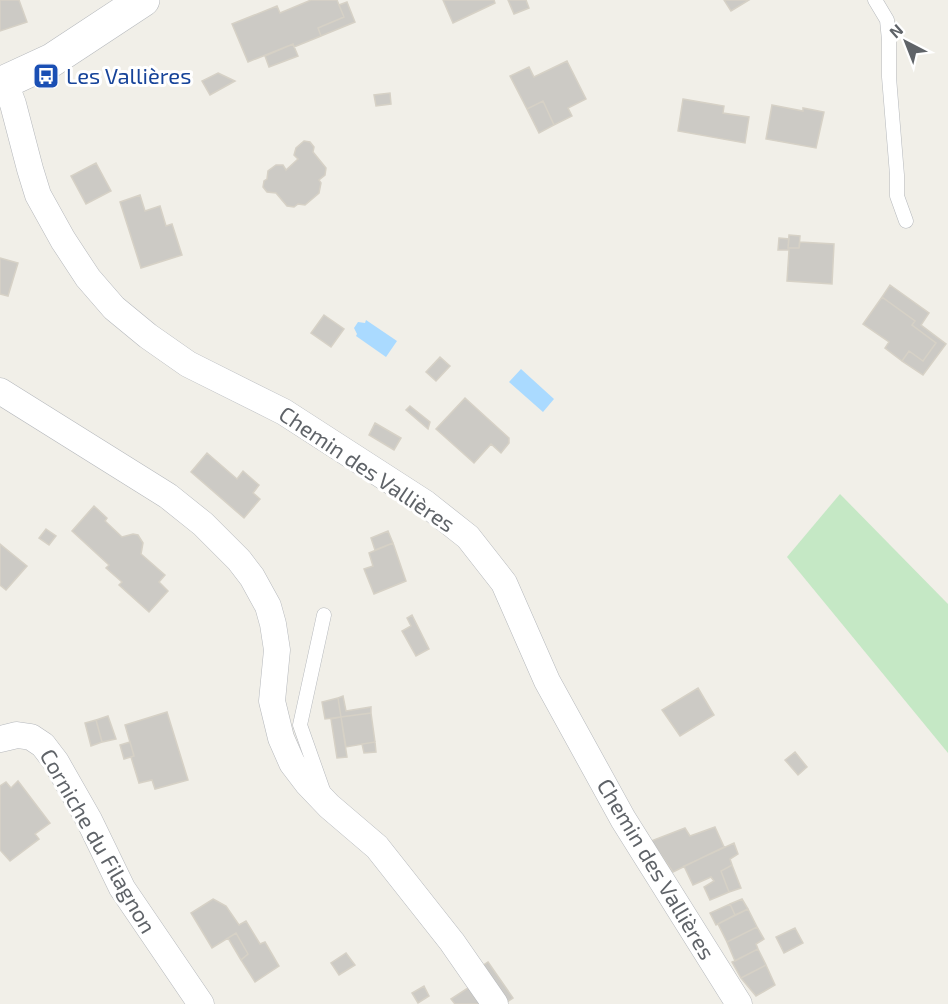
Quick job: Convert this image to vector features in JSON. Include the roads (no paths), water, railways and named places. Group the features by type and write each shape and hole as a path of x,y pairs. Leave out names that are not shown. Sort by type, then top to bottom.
{"street":[{"path":"2,84 52,60 143,0"},
{"name":"Chemin des Vallières","path":"2,84 13,104 38,195 63,240 88,278 114,308 148,336 188,364 284,412 425,502 468,537 504,583 547,681 623,819 739,1004"},
{"path":"0,391 168,496 202,524 239,560 252,577 268,606 273,624 277,650 272,701 281,738 292,763 329,806 377,847 452,942 495,1004"},
{"name":"Corniche du Filagnon","path":"0,739 17,735 31,737 43,744 56,762 89,820 122,888 201,1004"}],"lane":[{"path":"875,0 887,20 897,196 906,221"},
{"path":"324,615 300,725 329,806"}],"water":[{"path":"366,320 397,341 386,357 356,336 354,328 358,322 365,323"},
{"path":"521,369 554,399 543,412 509,382"}],"place":[{"name":"Les Vallières","path":"46,76"}]}
